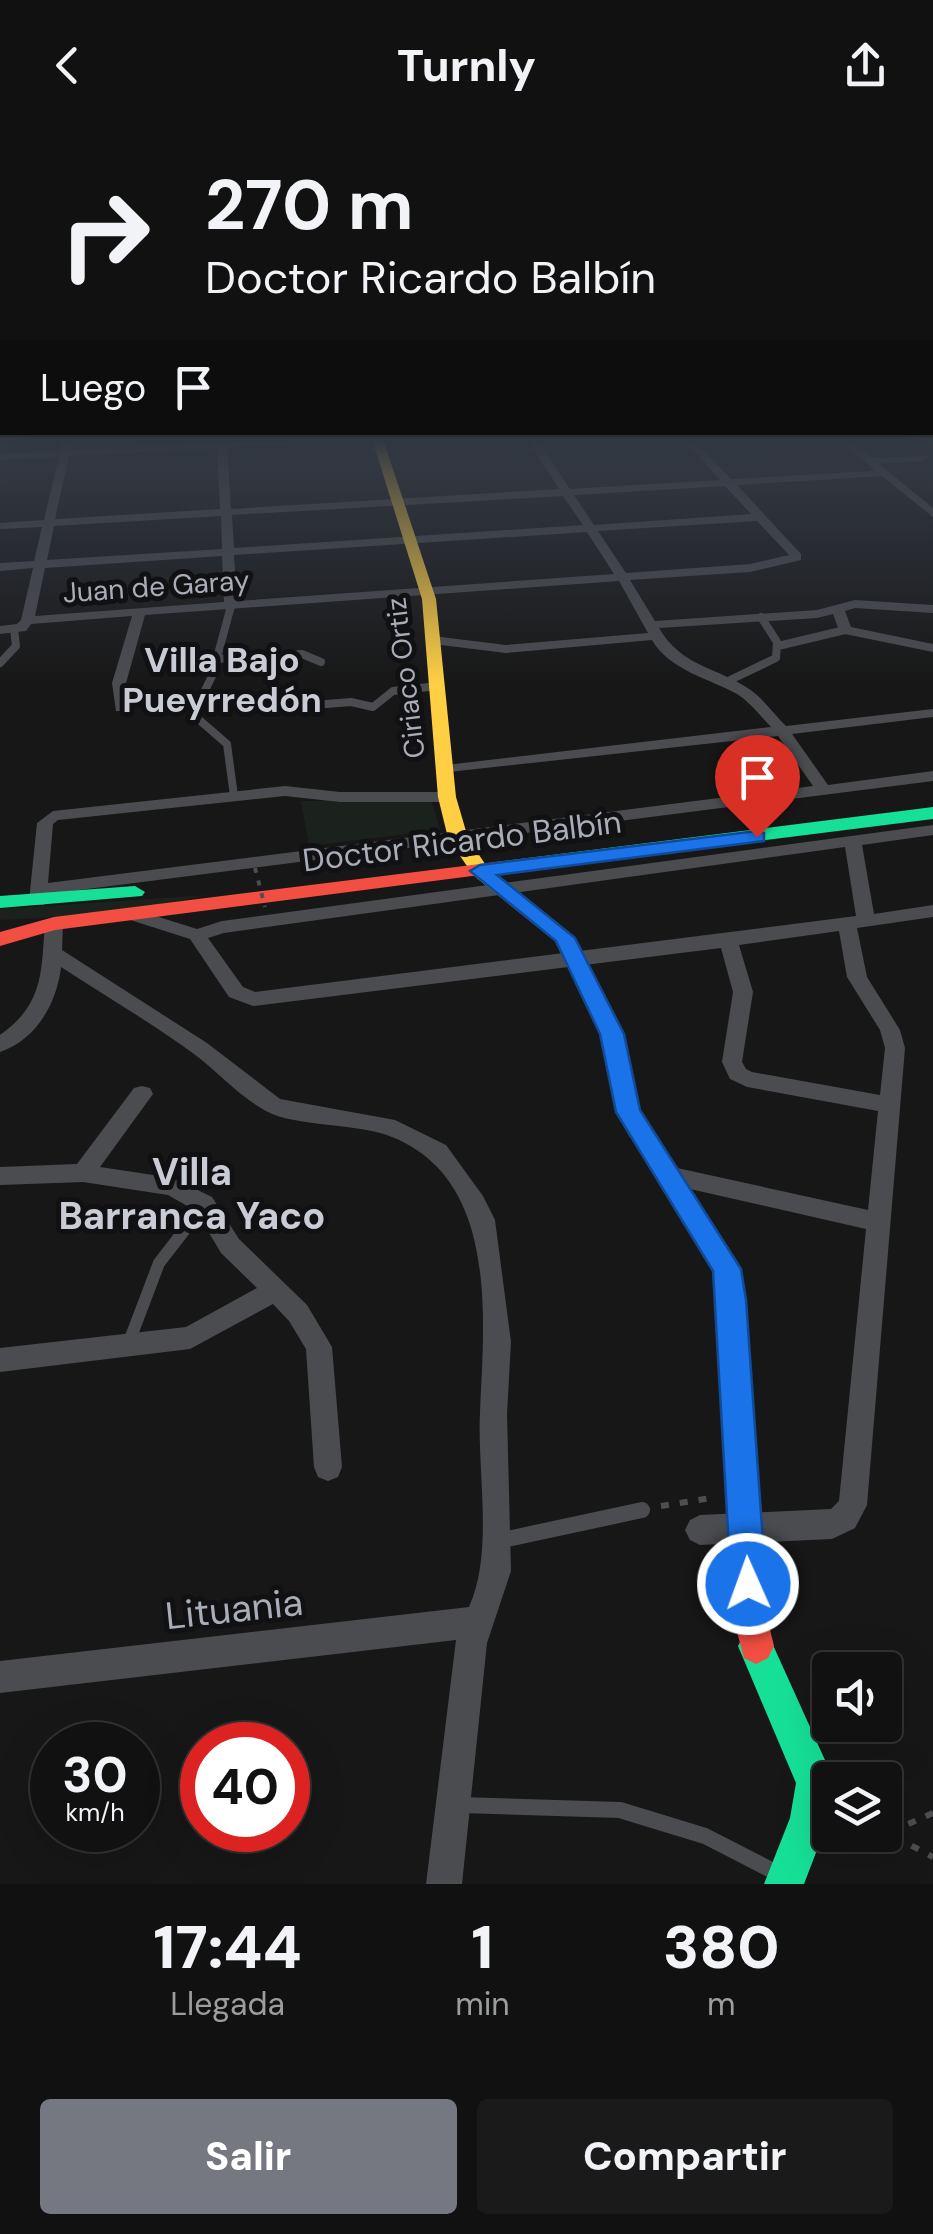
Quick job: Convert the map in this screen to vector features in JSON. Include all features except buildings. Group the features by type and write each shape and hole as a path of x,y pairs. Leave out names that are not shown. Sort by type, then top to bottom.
{"street":[{"path":"28,620 49,521"},
{"path":"0,526 95,521"},
{"path":"226,521 232,606"},
{"name":"Ciriaco Ortiz","path":"404,521 427,592 447,798 468,854"},
{"path":"582,521 661,645 685,664 746,693 782,730 824,790"},
{"path":"0,567 711,521"},
{"name":"Juan de Garay","path":"7,630 26,626 28,620 750,568 796,557 763,521"},
{"path":"433,640 506,649 855,604 933,609"},
{"path":"838,609 845,630 933,648"},
{"path":"121,708 119,683 139,613"},
{"path":"446,770 933,713"},
{"path":"468,854 824,790 933,776"},
{"path":"39,896 47,819 297,790 340,797 447,798"},
{"name":"Doctor Ricardo Balbín","path":"0,939 54,924 468,854 933,793"},
{"name":"Doctor Ricardo Balbín","path":"0,902 933,812"},
{"path":"130,914 197,935 222,927 933,830"},
{"path":"700,1530 832,1524 845,1518 853,1505 895,1039 856,977 853,841"},
{"path":"468,854 502,889 561,933 612,1034 628,1112 730,1278 750,1613 757,1652 815,1776 817,1794 785,1881"},
{"path":"197,935 236,992 252,999 856,924 933,911"},
{"path":"0,926 54,924 48,995 24,1028 0,1046"},
{"path":"728,940 743,992 732,1062 737,1074 890,1104"},
{"path":"52,952 200,1048 274,1106 395,1128 438,1151 475,1203 494,1282 498,1342 493,1414 495,1587 476,1622 444,1884"},
{"path":"83,1173 142,1094"},
{"path":"0,1176 83,1173 173,1187 204,1204 230,1246 298,1313 319,1346 328,1467"},
{"path":"668,1175 879,1222"},
{"path":"0,1360 190,1338 276,1290"},
{"name":"Lituania","path":"0,1677 476,1622"}],"lane":[{"path":"232,606 218,659 195,711 197,718 227,744 234,796"},
{"path":"726,682 776,658 778,646 760,618"},
{"path":"0,663 16,646 7,630"},
{"path":"778,646 845,630"},
{"path":"218,659 302,654 321,662"},
{"path":"302,706 351,702 373,706 393,691 439,686"},
{"path":"128,1346 159,1263 204,1204"},
{"path":"497,1541 642,1510"},
{"path":"454,1805 620,1810 705,1836 785,1881"}],"path":[{"path":"255,868 264,907"},
{"path":"642,1510 744,1493"},
{"path":"902,1826 933,1813"},
{"path":"902,1841 933,1857"}],"shaded area":[{"path":"431,799 440,830 309,846 301,801"},
{"path":"208,895 106,915 0,920 0,909"}],"traffic: fast":[{"path":"496,868 933,813"},
{"path":"0,902 135,892"},
{"path":"756,1646 816,1783 810,1818 784,1884"}],"traffic: slow":[{"path":"404,521 429,599 447,797 458,838 480,871 564,937 612,1034 628,1112 639,1130"}],"traffic: jam":[{"path":"0,939 54,924 496,868"},
{"path":"639,1130 727,1269 732,1300 749,1613 756,1646"}],"district":[{"name":"Villa Bajo Pueyrredón","path":"222,680"},
{"name":"Villa Barranca Yaco","path":"192,1194"}],"route":[{"path":"748,1584 727,1269 628,1112 612,1034 561,933 480,871 757,837"}]}
